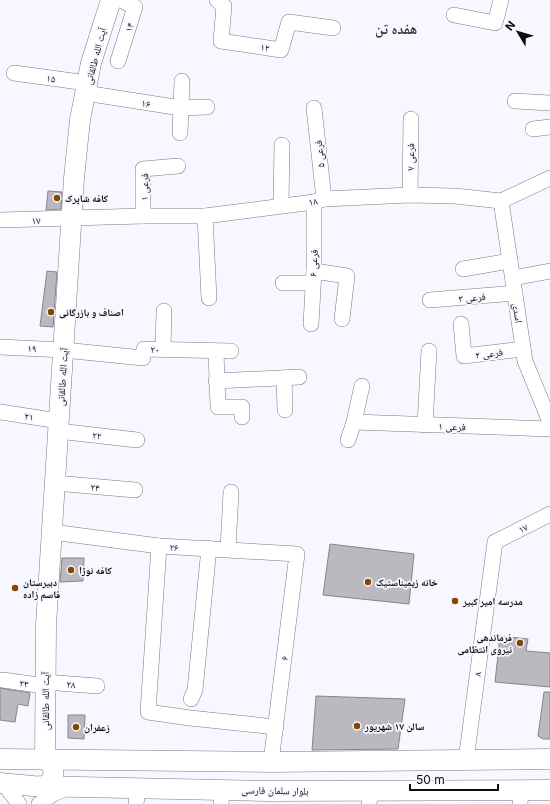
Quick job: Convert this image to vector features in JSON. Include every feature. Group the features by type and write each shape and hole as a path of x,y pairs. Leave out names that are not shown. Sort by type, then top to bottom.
{"main road":[{"name":"آیت الله طالقانی","path":"45,759 46,625 44,560 52,532 64,350 64,299 70,215 80,120 86,88 91,63 111,0"},
{"path":"0,759 271,762 346,758 466,760 550,759"},
{"path":"41,795 51,781 54,772 51,764 45,759"},
{"path":"77,787 78,781 76,772 79,764 86,760"},
{"name":"بلوار سلمان فارسی","path":"2,783 41,795 77,787 137,796 268,797 520,797 550,790"}],"street":[{"name":"۱۴","path":"118,61 135,7 121,0"},
{"name":"۱۲","path":"217,0 224,6 221,41 281,50 289,22 332,28"},
{"path":"454,15 495,23 501,0"},
{"name":"۱۵","path":"14,72 86,88"},
{"path":"180,133 182,81"},
{"name":"۱۶","path":"86,88 181,108 207,107"},
{"path":"515,101 550,103"},
{"name":"فرعی ۵","path":"314,108 319,201"},
{"name":"فرعی ۷","path":"410,195 412,119"},
{"path":"532,129 550,128"},
{"path":"281,206 282,145"},
{"name":"فرعی ۱","path":"143,216 143,169 178,166"},
{"path":"501,201 550,178"},
{"name":"۱۸","path":"70,215 205,216 319,201 410,195 455,196 501,201"},
{"name":"فرعی ۶","path":"311,324 319,201"},
{"name":"اسدی","path":"501,201 525,361 550,422"},
{"name":"۱۷","path":"0,220 70,215"},
{"path":"205,216 209,298"},
{"path":"464,268 510,261"},
{"path":"513,278 550,271"},
{"path":"283,283 313,277 347,276 342,319"},
{"name":"فرعی ۳","path":"430,300 515,294"},
{"path":"164,311 164,349"},
{"name":"فرعی ۲","path":"461,324 464,356 523,349"},
{"name":"۱۹","path":"0,347 64,350"},
{"name":"۲۰","path":"64,350 143,358 144,349 216,352 231,351"},
{"path":"425,425 429,351"},
{"path":"216,352 218,407 242,407 242,417"},
{"path":"216,381 299,377"},
{"path":"284,378 284,410"},
{"path":"348,440 354,422 362,386"},
{"name":"۲۱","path":"0,412 58,426"},
{"name":"فرعی ۱","path":"354,422 550,429"},
{"name":"۲۲","path":"58,426 136,440"},
{"name":"۲۴","path":"55,483 135,490"},
{"path":"228,549 231,492"},
{"name":"۱۷","path":"495,542 550,514"},
{"name":"۲۶","path":"52,532 159,546 228,549 298,555"},
{"name":"۸","path":"466,760 479,617 495,542"},
{"path":"159,546 148,712 276,727"},
{"path":"192,699 195,690 209,548"},
{"name":"۶","path":"271,762 298,555"},
{"name":"۲۳","path":"3,680 45,684"},
{"name":"۲۸","path":"45,684 97,686"},
{"path":"2,783 19,804"}],"building":[{"name":"کافه شاپرک","path":"48,191 62,192 61,209 46,210"},
{"name":"اصناف و بازرگانی","path":"47,271 57,272 53,327 40,326"},
{"name":"خانه زیمیناستیک","path":"330,544 414,554 409,604 323,595"},
{"name":"کافه نوژا","path":"62,558 84,558 83,581 60,582"},
{"path":"500,636 528,639 526,651 550,653 550,687 495,682"},
{"path":"0,688 30,693 28,706 18,704 15,722 0,720"},
{"path":"544,692 550,692 550,739 543,739 538,736"},
{"name":"سالن ۱۷ شهریور","path":"316,696 405,699 398,749 312,750"},
{"name":"زعفران","path":"68,715 85,715 84,739 68,738"}],"place":[{"name":"کافه شاپرک","path":"57,198"},
{"name":"اصناف و بازرگانی","path":"51,312"},
{"name":"کافه نوژا","path":"71,570"},
{"name":"خانه زیمیناستیک","path":"368,582"},
{"name":"دبیرستان قاسم زاده","path":"15,588"},
{"name":"مدرسه امیر کبیر","path":"455,601"},
{"name":"فرماندهی نیروی انتظامی","path":"520,643"},
{"name":"سالن ۱۷ شهریور","path":"357,726"},
{"name":"زعفران","path":"76,727"}],"district":[{"name":"هفده تن","path":"396,28"}]}
